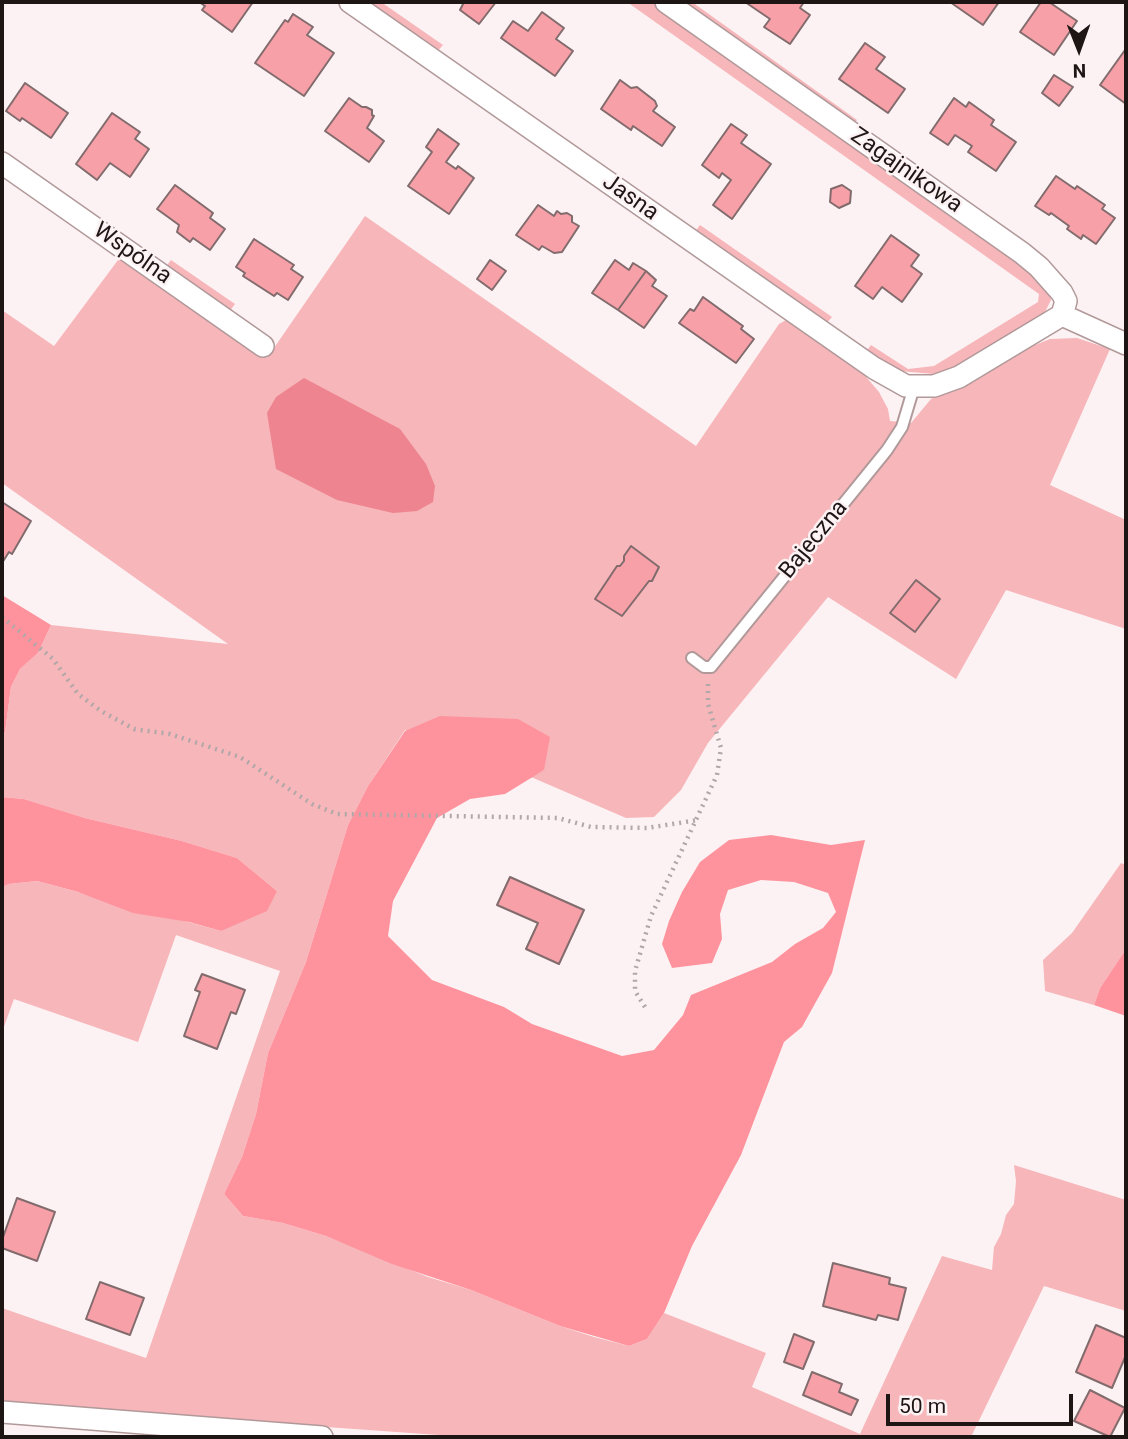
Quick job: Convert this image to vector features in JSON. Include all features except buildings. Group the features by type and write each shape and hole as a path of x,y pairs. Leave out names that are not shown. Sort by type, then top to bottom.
{"street":[{"name":"Jasna","path":"350,2 874,369 906,386 914,387"},
{"name":"Zagajnikowa","path":"666,2 1022,253 1062,292 1066,301 1062,315"},
{"name":"Wspólna","path":"2,163 263,346"},
{"path":"914,387 934,386 960,377 1062,315 1126,344"},
{"path":"2,1412 322,1437"}],"lane":[{"name":"Bajeczna","path":"708,668 887,450 902,427 914,387"},
{"path":"692,658 708,668"}],"path":[{"path":"2,617 53,659 78,694 101,711 134,729 170,734 240,757 312,804 337,814 558,818 591,827 647,828 698,820"},
{"path":"645,1007 635,991 635,971 651,916 717,775 721,748 708,704 708,668"}],"shaded area":[{"path":"361,2 381,2 443,45 435,54"},
{"path":"627,2 652,2 1027,267 1050,292 1051,300 1043,316 953,368 934,374 899,371 866,352 871,345 908,369 934,366 1038,302 1039,294"},
{"path":"675,2 692,2 857,120 853,126"},
{"path":"365,216 696,446 779,324 786,320 861,371 879,392 888,409 890,421 911,423 931,399 1025,349 1050,339 1077,338 1110,349 1050,485 1126,520 1126,629 1006,590 956,679 828,597 708,743 681,790 654,817 626,818 531,777 544,770 405,730 368,786 348,825 306,962 268,1053 256,1114 242,1157 224,1194 243,1216 283,1223 326,1236 428,1277 471,1290 594,1337 629,1346 647,1339 664,1313 766,1353 752,1387 860,1434 942,1256 992,1270 994,1247 1006,1215 1014,1204 1014,1165 1126,1200 1126,1311 1044,1286 971,1437 467,1437 2,1404 2,1308 146,1358 280,971 176,935 138,1042 14,999 2,1032 2,887 37,881 221,931 277,891 237,858 24,799 2,797 2,739 11,687 20,669 38,653 51,625 228,644 2,483 2,310 54,346 121,256 267,358"},
{"path":"700,225 832,317 824,326 694,233"},
{"path":"171,260 235,304 229,312 165,268"},
{"path":"304,378 400,429 426,464 435,486 433,502 417,511 393,513 337,500 276,469 267,413 276,397"},
{"path":"2,595 51,625 38,653 20,669 11,687 2,739"},
{"path":"440,716 518,719 550,737 544,770 505,794 470,799 437,818 393,901 388,936 432,980 504,1007 532,1024 622,1056 654,1050 683,1015 691,995 772,962 795,944 823,928 836,912 828,893 794,882 761,880 728,890 720,914 722,939 712,963 672,968 662,944 682,892 700,862 729,840 771,835 831,845 865,840 832,973 802,1027 784,1042 741,1155 692,1246 664,1313 647,1339 629,1346 560,1326 471,1290 392,1264 326,1236 283,1223 243,1216 224,1194 242,1157 256,1114 268,1053 306,962 348,825 368,786 405,731"},
{"path":"2,797 24,799 237,858 277,891 267,911 221,931 189,922 133,913 78,892 37,881 2,887"},
{"path":"1121,863 1126,865 1126,949 1100,988 1094,1005 1045,991 1043,960 1072,933"},
{"path":"1126,949 1126,1016 1094,1005 1100,988"}]}
